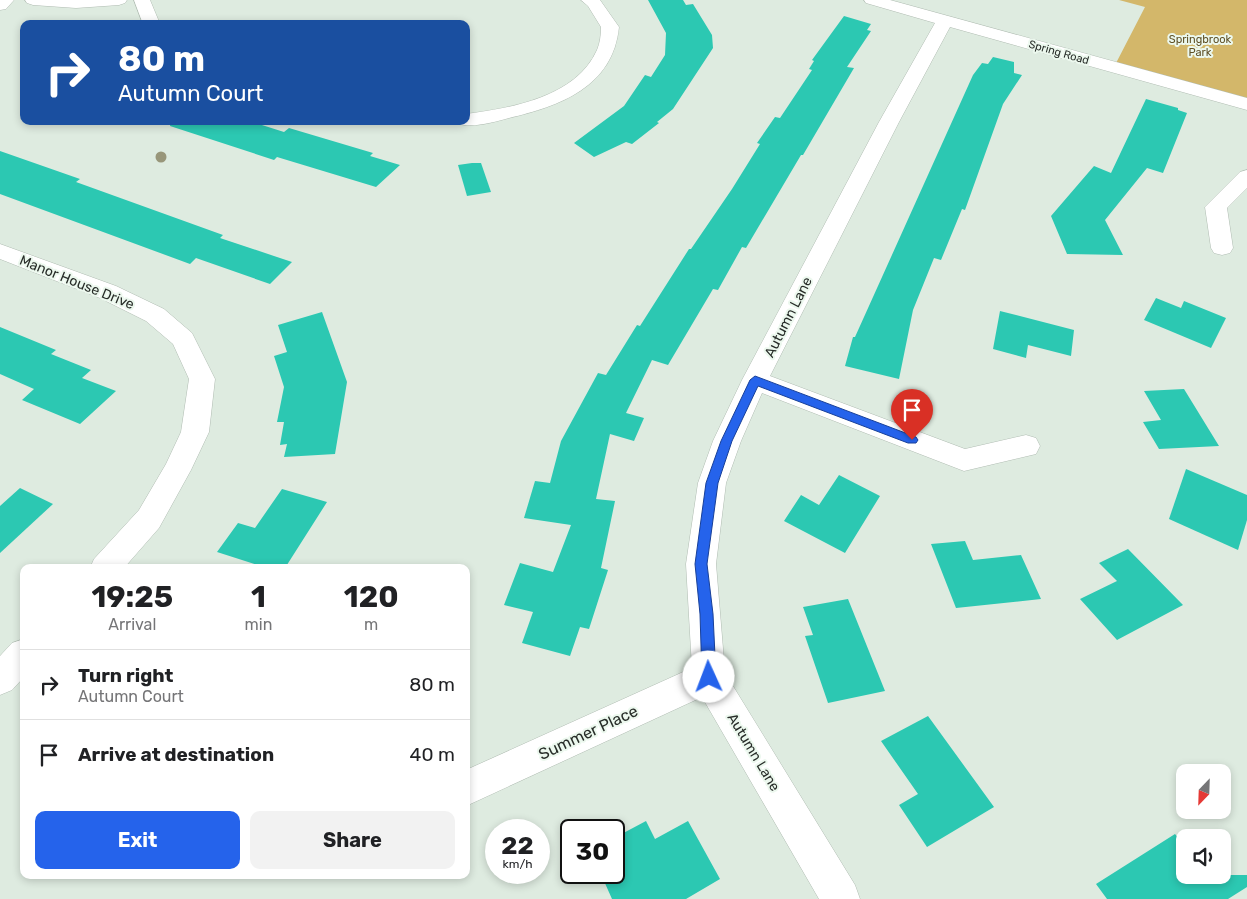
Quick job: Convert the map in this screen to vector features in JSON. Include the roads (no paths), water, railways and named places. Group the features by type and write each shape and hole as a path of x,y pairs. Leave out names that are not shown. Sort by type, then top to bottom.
{"street":[{"path":"0,5 6,0"},
{"path":"33,0 73,4 119,0"},
{"path":"142,0 150,20"},
{"path":"470,120 494,117 537,106 570,90 593,70 606,51 610,27 589,0"},
{"name":"Spring Road","path":"872,0 1247,104"},
{"name":"Autumn Lane","path":"841,899 709,677 701,564 712,483 727,441 755,380 889,122 946,20"},
{"path":"1222,248 1216,207 1247,176"},
{"name":"Manor House Drive","path":"0,251 108,292 155,315 183,339 202,379 196,432 177,470 149,519 109,564"},
{"path":"755,380 964,460 1026,446"},
{"path":"0,679 20,658"},
{"name":"Summer Place","path":"470,786 709,677"}],"park label":[{"name":"Springbrook Park","path":"1200,45"}]}
